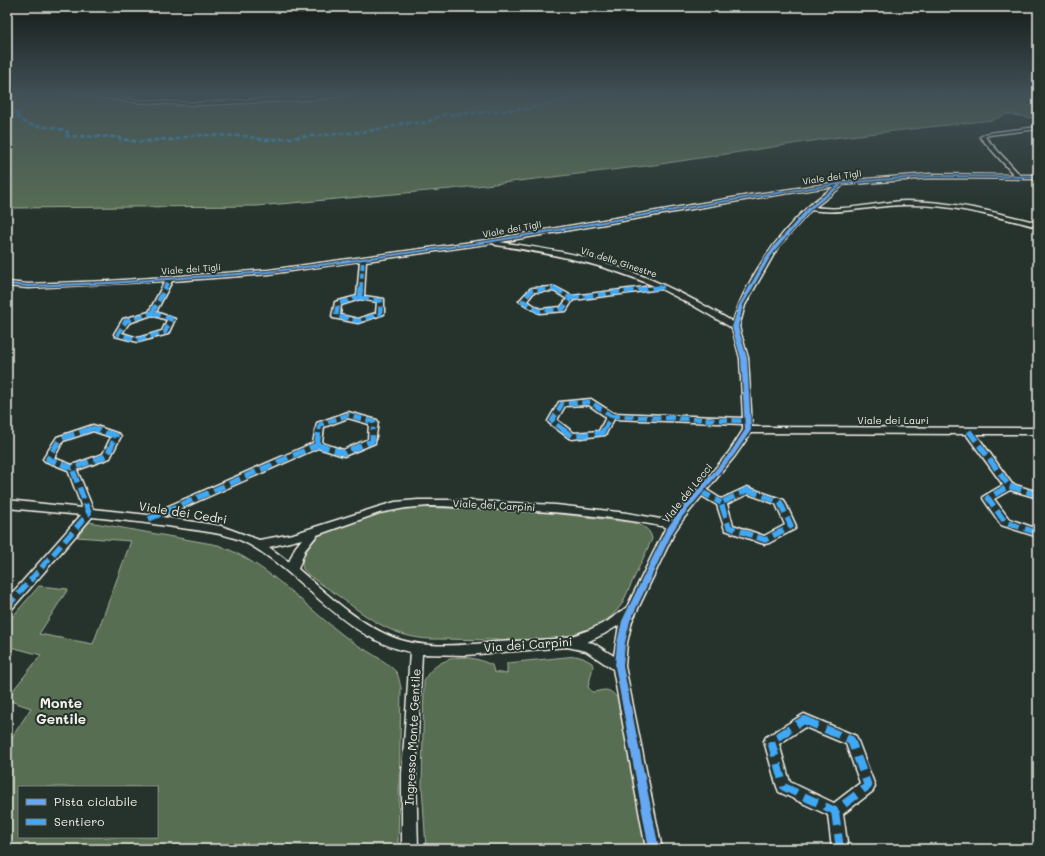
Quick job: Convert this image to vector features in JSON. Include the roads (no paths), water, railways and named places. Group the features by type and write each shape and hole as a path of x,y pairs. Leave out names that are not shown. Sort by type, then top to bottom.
{"street":[{"path":"988,134 982,137 1018,176"},
{"name":"Viale dei Tigli","path":"7,284 28,286 169,280 268,272 487,242 750,197 853,182 930,176 1038,177"},
{"path":"748,430 744,358 735,327 742,305 767,258 776,246 810,208 840,185"},
{"path":"810,208 827,210 904,203 950,206 977,210 1038,225"},
{"name":"Via delle Ginestre","path":"487,242 579,258 642,278 664,287 735,327"},
{"path":"360,297 363,260"},
{"path":"152,314 171,319 165,332 138,340 118,334 126,321 152,314 169,280"},
{"path":"571,298 563,309 539,311 523,301 532,290 555,289 571,298 664,287"},
{"path":"360,297 381,302 380,314 358,321 336,316 338,304 360,297"},
{"path":"611,416 602,433 572,436 552,421 562,404 591,402 611,416 747,420"},
{"path":"149,519 317,445 344,453 372,441 374,422 348,414 320,425 317,445"},
{"path":"93,428 116,436 106,456 72,468 48,460 60,439 93,428"},
{"name":"Viale dei Lauri","path":"748,430 1038,430"},
{"name":"Viale dei Lecci","path":"654,849 619,666 622,635 631,608 673,525 732,454 748,430"},
{"path":"970,431 1008,486 1038,495"},
{"path":"7,607 89,513 72,468"},
{"path":"1008,486 988,498 1005,522 1038,533"},
{"path":"700,491 721,503 729,527 764,540 790,526 780,502 746,490 721,503"},
{"name":"Viale dei Carpini","path":"258,544 289,540 388,508 418,503 551,508 640,518 673,525"},
{"name":"Viale dei Cedri","path":"7,504 149,519 221,530 240,536 258,544 346,614 376,635 395,644 416,648"},
{"path":"292,570 300,548 317,530"},
{"name":"Via dei Carpini","path":"416,648 444,649 566,643 603,630 631,608"},
{"path":"566,643 579,644 589,647 619,666"},
{"name":"Ingresso Monte Gentile","path":"410,849 407,796 416,648"},
{"path":"804,720 851,740 868,786 835,811 784,787 771,742 804,720"},
{"path":"835,811 840,849"}],"district":[{"name":"Monte Gentile","path":"61,710"}]}
